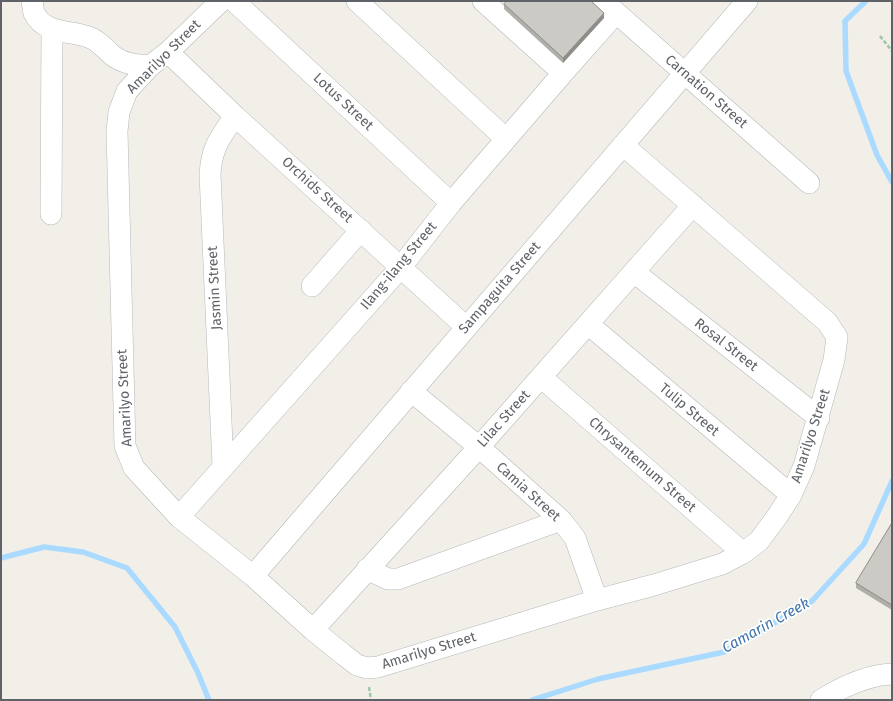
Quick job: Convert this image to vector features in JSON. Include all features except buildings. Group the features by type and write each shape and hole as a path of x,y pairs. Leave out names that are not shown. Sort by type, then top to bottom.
{"street":[{"path":"32,1 34,12 41,22 52,29 92,38 124,62 150,66"},
{"name":"Amarilyo Street","path":"220,1 168,52 150,66 127,91 119,112 117,131 125,446 134,468 179,517 253,576 313,630 357,665 367,668 378,667 597,600 654,585 722,564 743,553 759,541 791,495 804,466 819,418 834,360 837,337 827,322 623,145"},
{"name":"Lotus Street","path":"234,1 451,203"},
{"path":"357,1 506,139"},
{"path":"483,1 563,73"},
{"name":"Sampaguita Street","path":"253,576 747,1"},
{"name":"Ilang-ilang Street","path":"179,517 401,267 451,203 563,73 609,7"},
{"name":"Carnation Street","path":"609,7 809,183"},
{"path":"51,214 52,29"},
{"name":"Orchids Street","path":"168,52 235,116 466,327"},
{"name":"Jasmin Street","path":"223,466 210,174 211,160 215,145 235,116"},
{"name":"Lilac Street","path":"313,630 479,447 693,205"},
{"path":"312,286 361,230"},
{"name":"Rosal Street","path":"634,272 819,418"},
{"name":"Tulip Street","path":"588,324 791,495"},
{"name":"Chrysantemum Street","path":"541,377 743,553"},
{"name":"Camia Street","path":"411,391 479,447 561,520 575,538 597,600"},
{"path":"367,569 388,579 398,579 561,520"},
{"path":"821,700 839,689 862,679 892,674"}],"path":[{"path":"880,36 892,51"}],"waterway":[{"name":"Camarin Creek","path":"866,1 845,21 846,71 877,155 892,182"},
{"name":"Camarin Creek","path":"532,700 598,679 724,652 812,601 864,544 892,481"},
{"name":"Camarin Creek","path":"1,558 44,547 83,552 127,568 175,627 198,673 209,700"}]}
